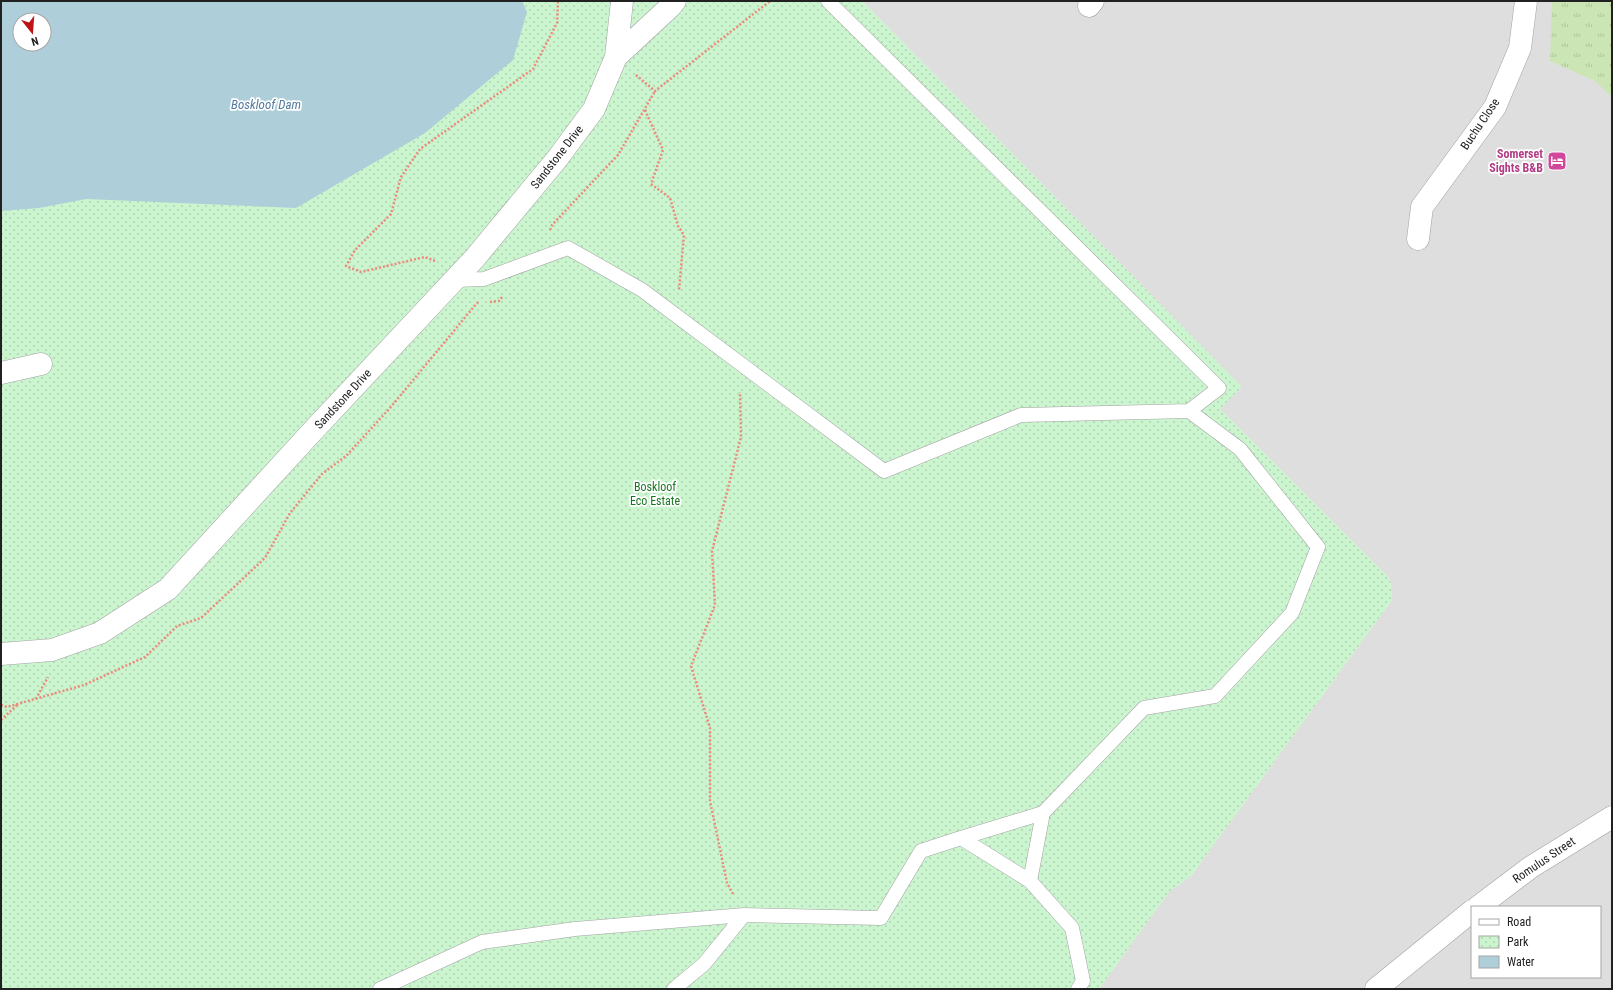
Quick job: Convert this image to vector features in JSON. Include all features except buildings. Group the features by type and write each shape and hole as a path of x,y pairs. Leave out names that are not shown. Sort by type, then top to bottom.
{"street":[{"path":"616,57 622,1"},
{"path":"616,57 675,1"},
{"name":"Buchu Close","path":"1418,239 1422,207 1495,107 1520,48 1526,1"},
{"name":"Sandstone Drive","path":"1,654 52,650 100,633 168,589 242,510 309,435 474,259 558,159 594,109 616,57"},
{"path":"1,373 41,364"},
{"name":"Romulus Street","path":"1479,906 1531,867 1612,817"},
{"path":"1376,989 1471,912"}],"lane":[{"path":"455,280 484,279 568,248 642,290 884,471 1021,415 1189,411 1219,388 828,1"},
{"path":"380,989 482,942 575,930 744,915 881,918 921,851 1042,813 1144,708 1215,696 1292,613 1318,547 1240,449 1189,411"},
{"path":"1030,881 1042,813"},
{"path":"961,838 1030,881 1072,928 1083,981 1078,989"},
{"path":"674,989 704,964 744,915"}],"path":[{"path":"455,280 440,262 425,257 361,272 346,266 355,250 391,214 401,177 420,149 533,69 557,23 558,1"},
{"path":"539,258 552,225 618,155 655,91 770,1"},
{"path":"616,57 655,91"},
{"path":"645,110 663,150 651,184 670,198 678,226 684,235 679,290 687,324"},
{"path":"1,705 7,707 84,685 145,657 177,626 201,618 265,558 290,513 322,474 346,456 390,408 477,303 499,301 506,291"},
{"path":"740,390 741,437 712,551 715,605 691,666 710,728 710,801 727,883 744,915"},
{"path":"1,720 19,704"}],"shaded area":[{"path":"862,1 1612,1 1612,989 1099,989 1169,892 1191,876 1392,600 1390,579 1220,409 1241,386"}],"green space":[{"name":"Boskloof Eco Estate","path":"1,1 862,1 1242,387 1220,409 1390,579 1392,600 1191,876 1169,892 1099,989 1,989"},
{"path":"1552,1 1612,1 1612,97 1595,81 1550,61"}],"water":[{"name":"Boskloof Dam","path":"1,1 522,1 527,12 513,60 425,133 296,208 86,199 39,208 1,211"}],"place":[{"name":"Somerset Sights B&B","path":"1557,161"}]}
